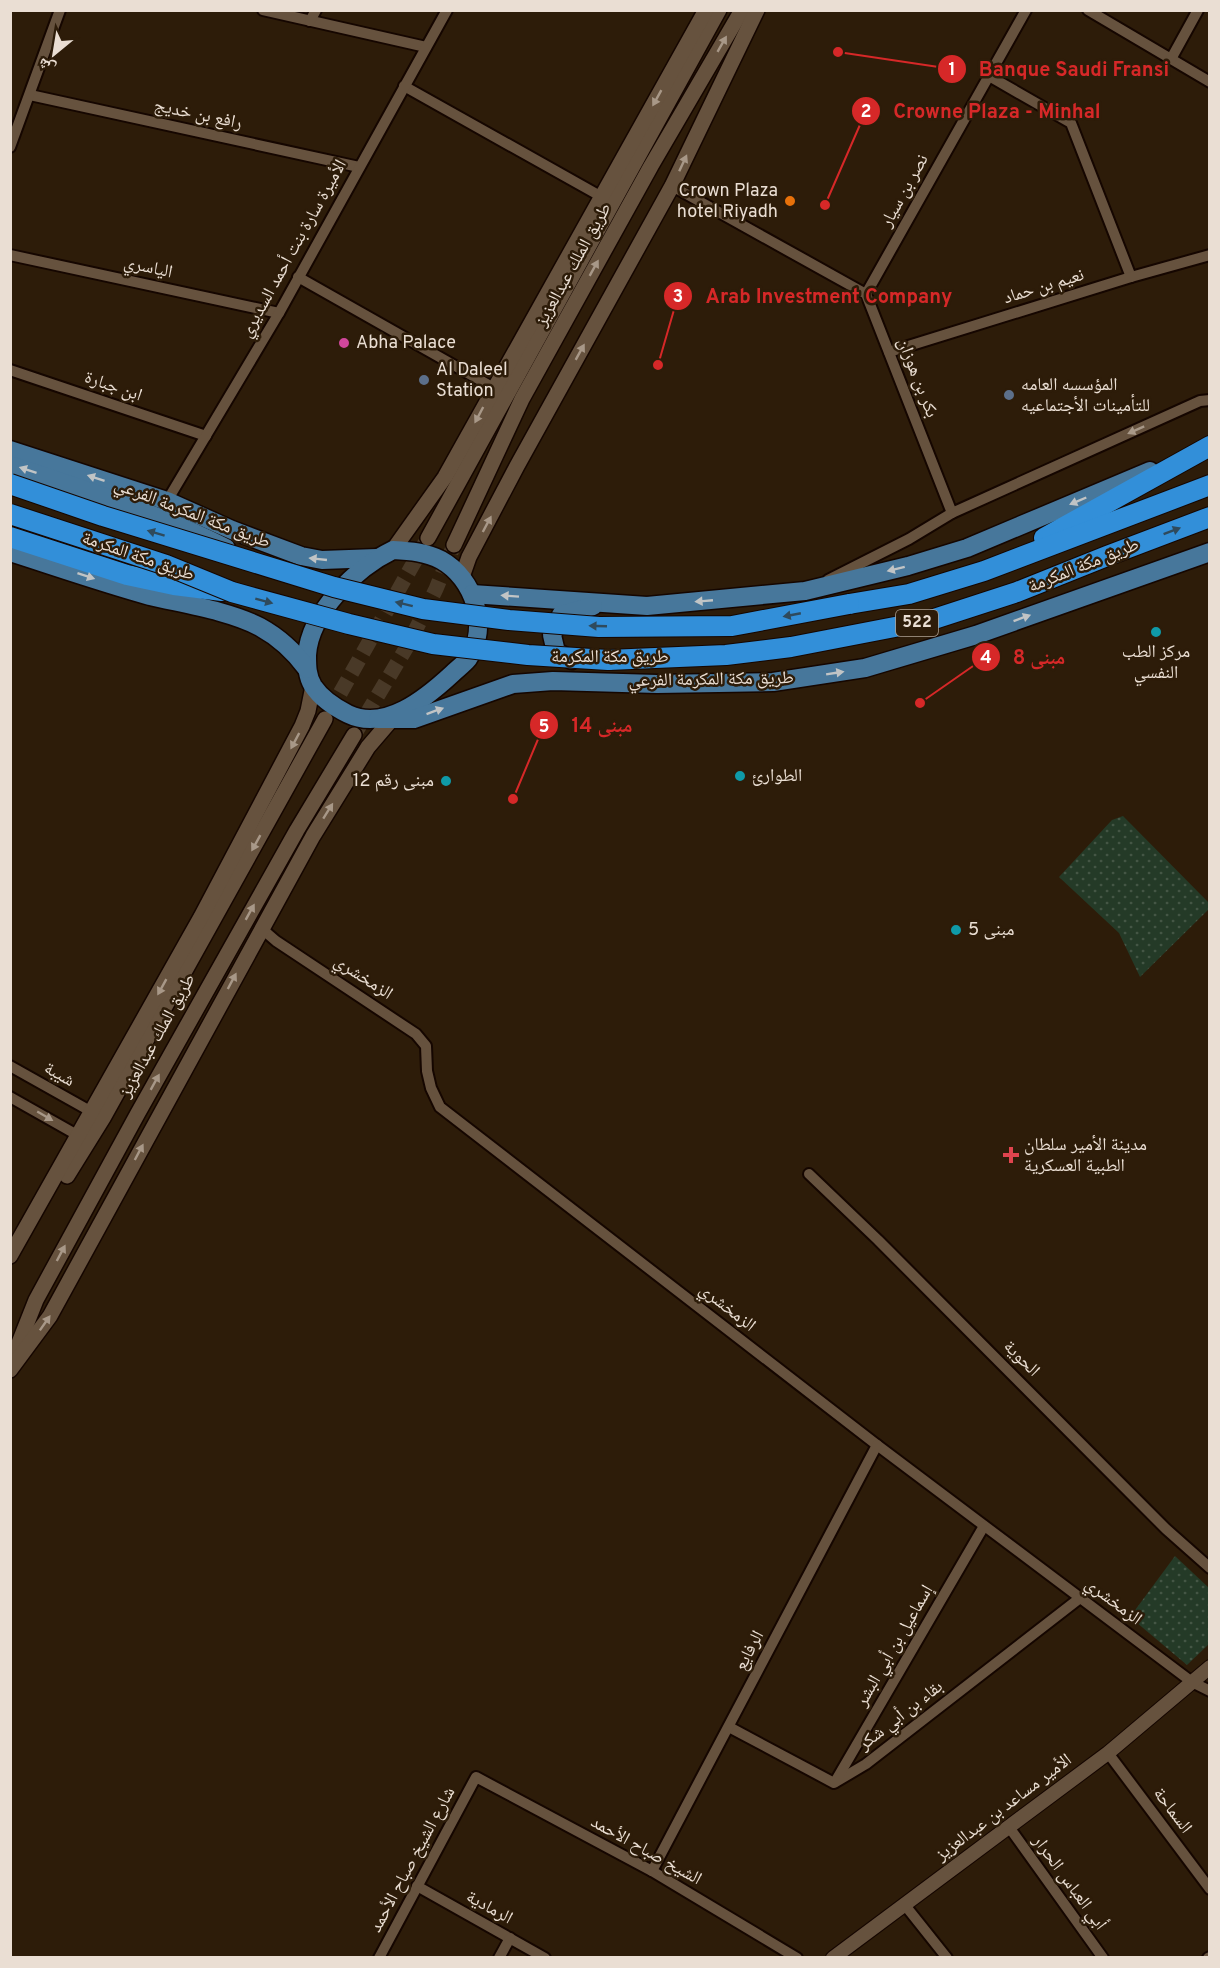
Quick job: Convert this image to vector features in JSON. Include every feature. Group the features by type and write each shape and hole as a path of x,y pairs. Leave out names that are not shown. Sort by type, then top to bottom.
{"highway":[{"path":"984,571 1209,446"},
{"name":"طريق مكة المكرمة","path":"10,484 103,516 334,587 423,609 509,620 588,626 732,626 909,594 984,571 1209,485"},
{"name":"طريق مكة المكرمة","path":"10,514 166,565 232,592 433,644 528,655 608,660 726,655 769,650 931,620 1017,592 1209,517"},
{"path":"10,537 127,575 174,585 232,592"}],"main road":[{"path":"10,1257 201,917 302,726 308,711 310,678 308,649 312,631 323,610 357,574 385,554 445,477 706,10"},
{"name":"طريق الملك عبدالعزيز","path":"428,538 719,10"},
{"name":"طريق الملك عبدالعزيز","path":"454,545 522,399 645,176 742,10"},
{"path":"462,577 469,557 517,466 672,186 757,10"},
{"path":"472,594 647,606 805,591 908,566 967,548 1209,446"},
{"name":"طريق مكة المكرمة الفرعي","path":"10,450 167,501 232,530 301,556 321,560 385,554"},
{"path":"10,465 136,507 188,528 257,563"},
{"path":"10,552 134,591 232,616 258,626 279,638 296,653 310,678 327,700 357,719 390,716 406,709 438,687 468,658 477,637 478,620 472,594 462,577 442,561 418,551 385,554"},
{"name":"طريق مكة المكرمة الفرعي","path":"390,716 414,719 513,684 553,681 657,684 773,682 865,668 976,635 1209,552"},
{"path":"603,603 561,615 552,635 556,652 573,661 657,684"},
{"path":"10,1370 50,1316 313,836 390,716"},
{"name":"طريق الملك عبدالعزيز","path":"10,1266 103,1118 326,719"},
{"name":"طريق الملك عبدالعزيز","path":"10,1363 36,1300 138,1113 297,830 354,735"}],"street":[{"path":"10,147 60,10"},
{"path":"263,10 426,47"},
{"path":"309,21 316,10"},
{"name":"الأميرة سارة بنت أحمد السديري","path":"167,501 279,313 447,10"},
{"name":"نصر بن سيار","path":"867,294 1026,10"},
{"path":"1088,10 1209,82"},
{"path":"1171,59 1198,10"},
{"path":"989,76 1071,123 1131,277"},
{"path":"404,86 602,196"},
{"name":"رافع بن خديج","path":"30,95 359,167"},
{"path":"672,186 867,294"},
{"name":"الياسري","path":"10,255 279,313"},
{"name":"نعيم بن حماد","path":"889,352 1209,255"},
{"path":"298,277 494,388"},
{"name":"بكر بن هوزان","path":"867,294 952,513"},
{"name":"ابن جبارة","path":"10,370 206,436"},
{"path":"805,591 909,538 952,513 1200,400 1209,400"},
{"name":"الزمخشري","path":"261,928 276,941 416,1034 426,1046 427,1071 431,1088 440,1107 877,1445 1192,1682 1209,1691"},
{"name":"شيبة","path":"10,1066 92,1112"},
{"path":"10,1097 79,1136"},
{"name":"الحوية","path":"809,1174 886,1248 1166,1529 1209,1568"},
{"name":"الرفايع","path":"652,1871 877,1445"},
{"name":"إسماعيل بن أبي البشر","path":"834,1783 984,1526"},
{"name":"بقاء بن أبي شكر","path":"834,1783 866,1764 1080,1598"},
{"name":"الأمير مساعد بن عبدالعزيز","path":"833,1958 1108,1753 1209,1667"},
{"path":"1192,1682 1209,1679"},
{"path":"729,1727 834,1783"},
{"name":"السماحة","path":"1108,1753 1209,1889"},
{"name":"الشيخ صباح الأحمد","path":"476,1777 652,1871 797,1958"},
{"name":"شارع الشيخ صباح الأحمد","path":"379,1958 476,1777"},
{"name":"أبي العباس الحرار","path":"1009,1827 1103,1958"},
{"name":"الرمادية","path":"417,1886 545,1958"},
{"path":"904,1904 947,1958"},
{"path":"500,1958 510,1938"}],"green space":[{"path":"1123,816 1209,903 1209,909 1140,977 1119,933 1059,877 1112,820"},
{"path":"1175,1556 1209,1588 1209,1644 1187,1665 1130,1617"}],"tunnel":[{"path":"329,713 425,543"},
{"path":"354,735 408,645 436,589 454,545"}],"place":[{"name":"Banque Saudi Fransi","path":"838,52"},
{"name":"Crown Plaza hotel Riyadh","path":"790,201"},
{"name":"Crowne Plaza - Minhal","path":"825,205"},
{"name":"Abha Palace","path":"344,343"},
{"name":"Arab Investment Company","path":"658,365"},
{"name":"Al Daleel Station","path":"424,380"},
{"name":"المؤسسه العامه للتأمينات الأجتماعيه","path":"1009,395"},
{"name":"مركز الطب النفسي","path":"1156,632"},
{"name":"مبنى 8","path":"920,703"},
{"name":"الطوارئ","path":"740,776"},
{"name":"مبنى رقم 12","path":"446,781"},
{"name":"مبنى 14","path":"513,799"},
{"name":"مبنى 5","path":"956,930"},
{"name":"مدينة الأمير سلطان الطبية العسكرية","path":"1011,1155"}]}
